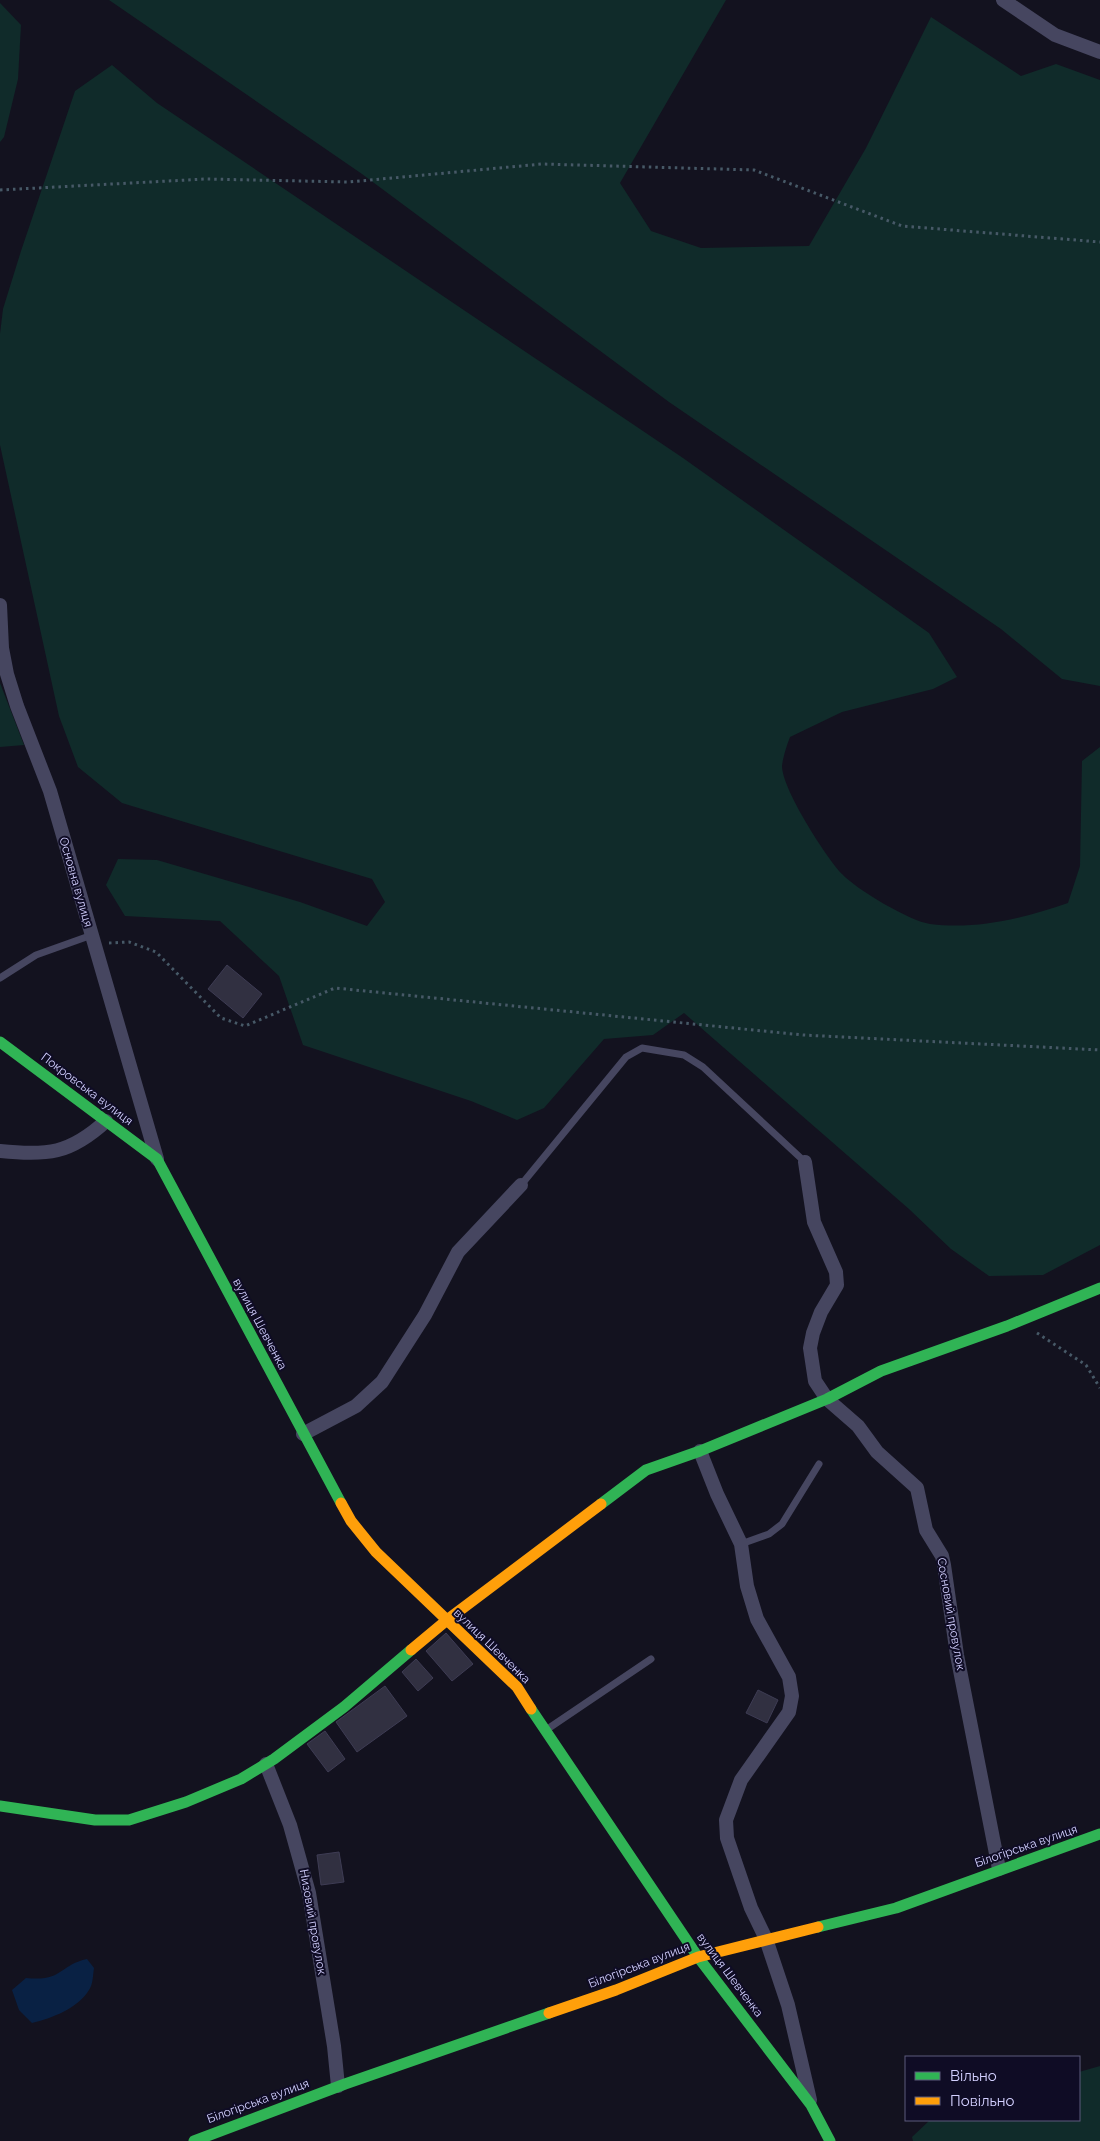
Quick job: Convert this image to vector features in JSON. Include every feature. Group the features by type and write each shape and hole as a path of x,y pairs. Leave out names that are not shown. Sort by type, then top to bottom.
{"street":[{"path":"1003,0 1054,35 1100,52"},
{"name":"Основна вулиця","path":"0,605 2,648 7,674 17,706 50,791 158,1159"},
{"name":"Покровська вулиця","path":"0,1042 158,1159"},
{"path":"0,1151 33,1155 55,1153 89,1136 106,1121"},
{"name":"вулиця Шевченка","path":"158,1159 351,1521 376,1552 517,1687 589,1798 698,1957 811,2105 830,2141"},
{"name":"Сосновий провулок","path":"805,1162 814,1222 836,1272 837,1285 821,1312 810,1348 815,1381 827,1399 858,1426 878,1452 917,1488 926,1530 942,1556 957,1655 999,1869"},
{"path":"303,1434 356,1406 382,1382 425,1315 458,1252 521,1185"},
{"path":"0,1806 95,1820 129,1820 195,1798 240,1779 266,1764 344,1707 447,1620 646,1470 700,1451 827,1399 881,1371 1019,1321 1100,1288"},
{"path":"700,1451 740,1544 747,1586 758,1619 789,1677 792,1696 789,1712 741,1780 726,1820 727,1838 751,1908 766,1939 788,2005 811,2105"},
{"name":"Низовий провулок","path":"266,1764 290,1825 309,1894 334,2046 338,2086"},
{"name":"Білогірська вулиця","path":"194,2141 338,2086 616,1990 698,1957 896,1908 999,1869 1100,1834"}],"lane":[{"path":"0,978 36,955 93,940"},
{"path":"521,1185 626,1057 642,1048 684,1055 703,1067 805,1162"},
{"path":"740,1544 769,1534 782,1524 820,1464"},
{"path":"546,1730 651,1659"}],"path":[{"path":"0,190 206,179 349,182 542,164 754,170 902,226 1100,242"},
{"path":"93,940 129,942 156,952 221,1018 245,1026 335,988 803,1035 1100,1050"},
{"path":"1019,1321 1086,1365 1100,1388"}],"green space":[{"path":"109,0 726,0 620,183 651,231 701,248 809,246 866,148 931,17 1021,76 1056,64 1100,80 1100,686 1062,679 1001,629 669,402 362,174"},
{"path":"0,3 21,25 18,79 4,137 0,142"},
{"path":"112,65 157,103 683,458 929,633 957,677 933,689 842,712 790,737 784,755 782,766 784,777 806,822 842,874 859,888 884,904 921,922 930,924 983,924 1017,918 1068,903 1080,866 1082,761 1100,747 1100,1245 1043,1275 989,1276 951,1249 909,1209 684,1013 653,1035 604,1039 544,1108 517,1120 471,1101 303,1045 279,976 220,921 125,916 106,885 118,859 157,860 300,902 367,926 385,902 372,879 122,803 78,767 59,716 0,445 0,334 3,309 75,91"},
{"path":"0,683 24,745 0,747"},
{"path":"1100,2066 1100,2141 913,2141 912,2137 929,2121 1080,2121 1080,2072"}],"water":[{"path":"87,1959 94,1968 92,1982 89,1990 78,2002 64,2012 32,2023 19,2010 12,1990 26,1978 47,1978"}],"building":[{"path":"227,965 262,994 243,1018 208,989"},
{"path":"446,1633 473,1664 452,1681 426,1651"},
{"path":"416,1659 433,1678 418,1691 402,1672"},
{"path":"385,1686 407,1716 357,1752 336,1722"},
{"path":"758,1690 778,1700 767,1723 746,1713"},
{"path":"325,1731 345,1759 328,1772 307,1744"},
{"path":"339,1852 344,1882 321,1885 317,1855"}],"traffic: fast":[{"path":"0,1042 157,1159 341,1503"},
{"path":"601,1504 646,1470 700,1451 827,1399 881,1371 1007,1326 1100,1288"},
{"path":"0,1806 95,1820 129,1820 186,1802 241,1779 274,1759 344,1707 411,1650"},
{"path":"531,1709 698,1957 811,2105 830,2141"},
{"path":"818,1927 896,1908 1100,1834"},
{"path":"194,2141 345,2084 549,2013"}],"traffic: slow":[{"path":"341,1503 351,1521 376,1552 517,1687 531,1709"},
{"path":"411,1650 447,1620 601,1504"},
{"path":"549,2013 616,1990 698,1957 818,1927"}]}
